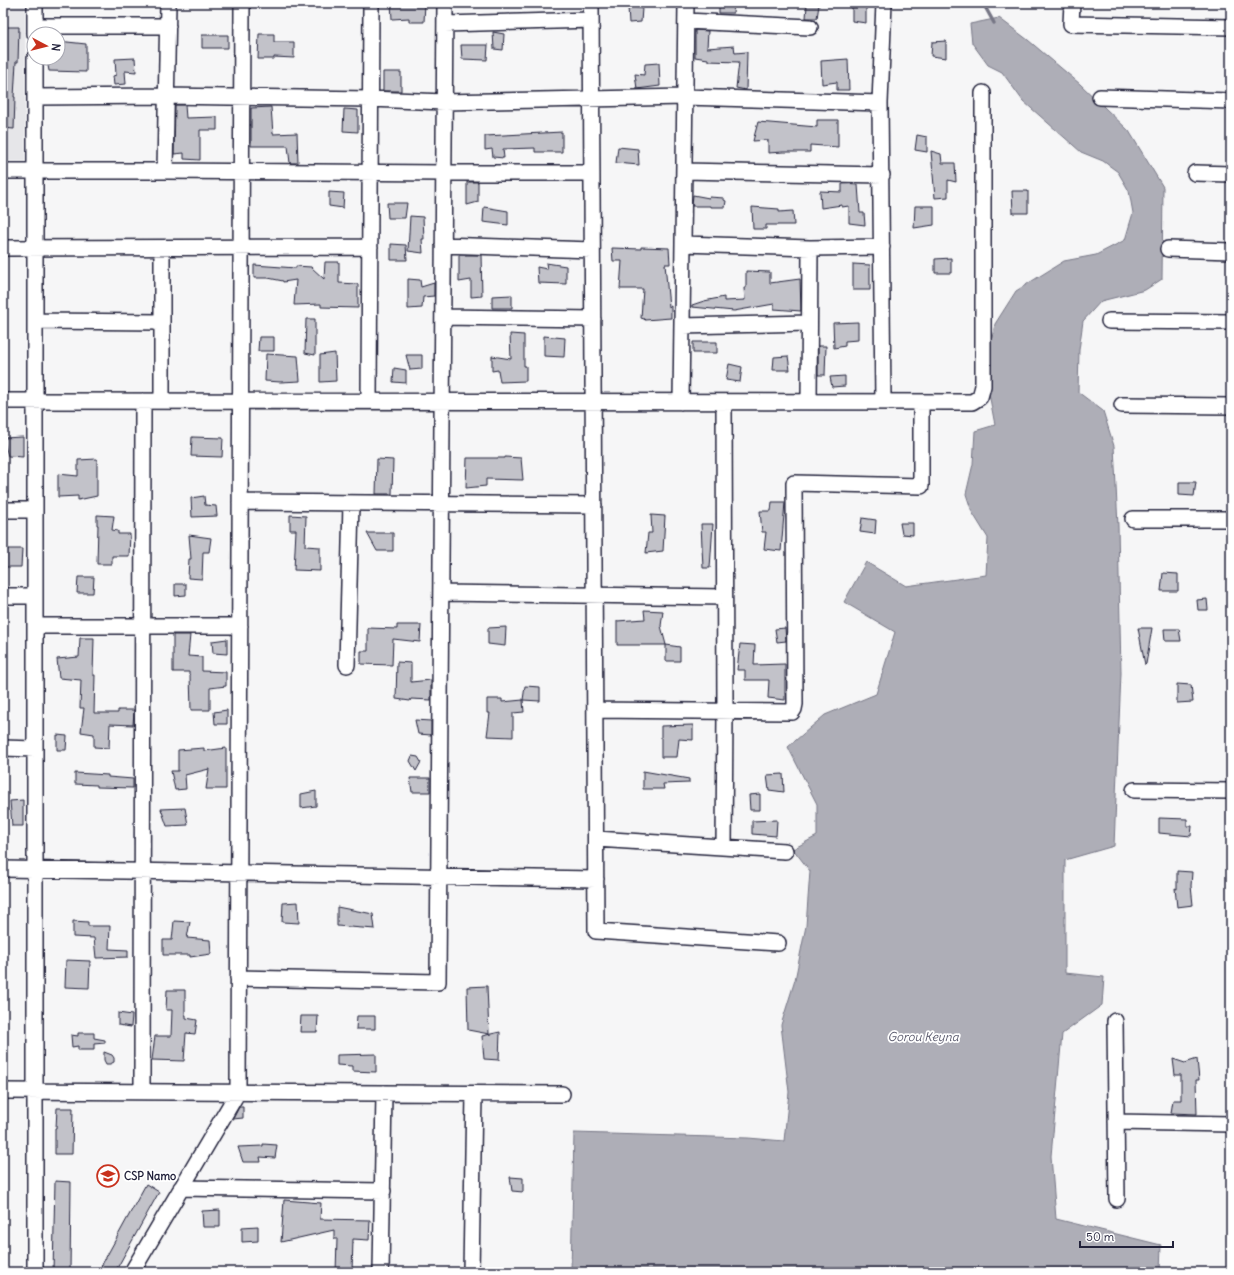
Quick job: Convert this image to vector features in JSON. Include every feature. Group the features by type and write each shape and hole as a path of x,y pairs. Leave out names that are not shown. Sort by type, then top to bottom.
{"street":[{"path":"35,3 35,26"},
{"path":"165,171 168,3"},
{"path":"132,1272 238,1092 242,3"},
{"path":"369,401 371,3"},
{"path":"238,978 438,982 445,3"},
{"path":"591,3 596,931 778,943"},
{"path":"681,402 686,3"},
{"path":"884,3 880,103 884,402"},
{"path":"1072,3 1071,24 1231,27"},
{"path":"445,24 591,20"},
{"path":"686,21 810,27"},
{"path":"66,29 168,26"},
{"path":"35,66 36,1272"},
{"path":"3,400 972,402 980,397 983,386 983,93"},
{"path":"35,97 166,96 370,99 444,102 685,98 880,103"},
{"path":"1100,97 1231,101"},
{"path":"3,171 592,173"},
{"path":"684,171 882,175"},
{"path":"1195,173 1231,174"},
{"path":"683,244 810,248 882,247"},
{"path":"443,245 592,250"},
{"path":"3,248 370,247"},
{"path":"162,248 162,401"},
{"path":"809,402 810,248"},
{"path":"1168,249 1231,251"},
{"path":"443,316 592,319"},
{"path":"35,321 162,322"},
{"path":"1109,321 1231,322"},
{"path":"682,326 809,323"},
{"path":"142,1092 143,401"},
{"path":"724,402 724,847"},
{"path":"595,710 792,712 794,709 794,483 921,486 921,402"},
{"path":"1122,405 1231,406"},
{"path":"240,502 594,505"},
{"path":"347,664 351,503"},
{"path":"3,510 35,510"},
{"path":"1133,519 1231,519"},
{"path":"441,593 724,598"},
{"path":"3,596 35,596"},
{"path":"36,626 240,626"},
{"path":"3,748 36,749"},
{"path":"1134,790 1231,791"},
{"path":"596,839 785,851"},
{"path":"3,869 596,879"},
{"path":"1115,1021 1117,1199"},
{"path":"3,1091 562,1094"},
{"path":"381,1272 384,1093"},
{"path":"471,1272 474,1094"},
{"path":"1116,1122 1231,1124"},
{"path":"181,1188 383,1191"}],"shaded area":[{"path":"3,3 25,3 25,161 3,161"}],"water":[{"name":"Gorou Keyna","path":"999,18 1028,40 1080,84 1129,131 1163,187 1162,279 1145,290 1101,301 1083,321 1079,350 1078,392 1103,411 1114,446 1118,526 1121,673 1114,846 1065,860 1065,973 1104,977 1102,1005 1062,1034 1051,1156 1056,1219 1161,1245 1160,1272 571,1272 574,1133 748,1138 784,1141 789,1092 781,1025 795,980 806,926 810,871 793,849 817,836 817,804 788,747 825,715 876,694 895,632 844,602 866,562 906,586 986,575 988,538 972,512 966,494 973,464 975,431 995,425 988,388 989,352 995,324 1016,291 1064,261 1096,255 1125,240 1133,213 1129,191 1118,172 1103,161 1081,152 1023,101 1002,72 988,65 972,43 970,24"}],"building":[{"path":"391,3 425,3 424,22 409,22 409,18 392,19"},
{"path":"719,3 734,3 733,13 719,13"},
{"path":"866,3 866,23 852,21 852,4"},
{"path":"807,5 819,5 817,18 806,18"},
{"path":"628,7 642,8 641,22 629,23"},
{"path":"3,27 19,27 18,62 16,62 14,97 14,129 3,128"},
{"path":"695,30 708,31 707,48 734,46 735,53 747,52 746,90 736,88 739,62 708,61 708,59 695,57"},
{"path":"493,32 504,34 503,50 494,49"},
{"path":"259,34 274,34 274,42 294,42 294,58 274,57 274,59 258,59"},
{"path":"202,35 228,35 228,48 202,48"},
{"path":"946,41 946,58 931,56 932,42"},
{"path":"66,42 86,44 86,72 49,71 48,66 66,66"},
{"path":"461,45 488,45 487,60 462,59"},
{"path":"135,58 136,72 125,71 126,84 114,85 113,76 116,75 115,59"},
{"path":"848,59 849,90 837,90 837,82 822,84 821,61"},
{"path":"659,63 660,86 637,89 635,74 644,75 645,64"},
{"path":"383,72 401,72 401,91 383,91"},
{"path":"175,105 185,105 186,118 217,117 217,130 200,130 200,160 184,159 184,153 174,154"},
{"path":"271,107 273,134 297,133 298,163 290,163 288,146 251,146 251,108"},
{"path":"344,109 358,110 358,132 343,131"},
{"path":"817,120 838,120 838,147 810,145 810,152 768,153 768,140 753,141 758,122 817,127"},
{"path":"562,132 562,152 535,152 535,148 503,149 504,158 493,157 492,149 485,150 485,136"},
{"path":"917,135 927,137 927,152 915,150"},
{"path":"618,147 638,149 639,165 616,163"},
{"path":"931,151 941,154 942,163 955,163 956,182 948,180 948,197 935,198"},
{"path":"467,182 478,182 478,202 467,205"},
{"path":"842,184 858,185 860,213 864,213 865,225 849,223 849,206 842,207 842,205 821,208 820,191 842,192"},
{"path":"1012,191 1028,191 1028,213 1013,213"},
{"path":"329,192 344,193 343,208 329,206"},
{"path":"693,195 709,198 724,198 726,201 725,207 692,206"},
{"path":"387,203 407,203 405,218 388,218"},
{"path":"915,206 934,206 934,225 914,228"},
{"path":"484,207 508,211 508,225 483,222"},
{"path":"752,207 779,209 779,212 793,211 794,225 766,225 766,229 753,229"},
{"path":"410,216 423,217 423,253 408,251"},
{"path":"391,244 406,245 407,260 391,260"},
{"path":"641,247 669,248 670,264 665,264 669,307 671,306 671,318 645,320 641,318 643,289 620,289 622,261 613,261 612,248 641,249"},
{"path":"459,255 481,255 482,296 471,297 471,280 459,282"},
{"path":"951,258 951,273 935,273 935,259"},
{"path":"325,262 339,262 339,283 358,284 358,308 321,307 321,304 294,305 296,280 283,282 268,278 254,278 254,265 296,268 296,266 311,267 324,279"},
{"path":"546,263 566,266 566,284 538,283 537,267 547,269"},
{"path":"853,264 870,265 870,290 853,290"},
{"path":"746,271 770,272 770,283 800,279 801,311 774,309 774,304 734,311 692,307 692,305 704,301 724,297 724,301 745,300 744,288 746,288"},
{"path":"408,279 420,280 421,287 434,283 434,296 423,297 422,308 408,309"},
{"path":"512,295 512,308 492,308 492,296"},
{"path":"306,319 315,319 315,355 305,353"},
{"path":"858,322 858,340 845,341 845,346 834,348 833,323"},
{"path":"510,334 524,335 524,366 526,366 526,381 500,382 498,370 492,371 492,356 511,359"},
{"path":"544,336 565,338 564,357 544,356"},
{"path":"259,337 274,337 274,351 258,351"},
{"path":"693,342 717,342 717,353 693,353"},
{"path":"818,346 826,346 825,375 818,375"},
{"path":"335,353 336,381 320,382 320,355"},
{"path":"266,354 298,356 300,381 265,381"},
{"path":"406,355 422,355 422,369 410,370"},
{"path":"788,356 790,370 773,370 774,357"},
{"path":"729,364 742,367 740,382 726,380"},
{"path":"394,368 406,370 406,383 393,382"},
{"path":"845,376 845,386 832,387 830,377"},
{"path":"23,437 23,457 8,456 3,438"},
{"path":"192,437 223,438 222,457 191,456"},
{"path":"467,458 521,458 523,480 486,479 486,486 466,488"},
{"path":"97,459 97,496 78,500 78,496 58,497 58,474 78,476 78,460"},
{"path":"377,459 393,460 392,494 376,494"},
{"path":"1179,482 1196,482 1194,496 1179,495"},
{"path":"204,496 205,505 216,506 217,516 192,517 191,498"},
{"path":"772,502 785,502 781,551 764,549 766,532 762,532 760,511 771,511"},
{"path":"97,515 114,516 112,530 118,531 118,534 130,534 129,556 112,556 112,564 97,564"},
{"path":"290,515 306,516 305,546 320,547 320,571 294,570 296,530 290,530"},
{"path":"651,515 665,516 663,551 646,553 648,533 652,533"},
{"path":"862,518 876,520 875,534 860,532"},
{"path":"900,523 913,523 913,535 902,534"},
{"path":"701,524 713,524 710,568 703,568"},
{"path":"367,533 393,533 393,551 377,551"},
{"path":"189,535 211,538 209,552 203,552 202,579 188,578 189,559 191,559"},
{"path":"3,549 22,549 21,567 3,567"},
{"path":"1163,573 1178,574 1178,591 1161,591"},
{"path":"78,577 94,577 93,593 77,593"},
{"path":"175,584 186,584 186,595 175,596"},
{"path":"1207,599 1208,610 1198,610 1197,600"},
{"path":"644,610 663,611 661,626 666,645 617,645 617,621 645,619"},
{"path":"397,625 421,625 420,642 393,639 392,665 361,664 361,651 368,651 368,628 397,629"},
{"path":"506,627 505,646 488,644 488,628"},
{"path":"785,628 786,641 777,642 775,629"},
{"path":"1138,628 1152,628 1145,665"},
{"path":"1164,629 1179,629 1181,641 1165,641"},
{"path":"173,635 190,635 188,656 202,657 202,671 226,672 226,686 210,688 210,710 191,710 189,672 173,672"},
{"path":"80,638 94,638 94,713 118,713 118,710 134,710 133,725 110,724 109,748 94,747 94,734 81,732 84,708 80,708 81,680 59,678 57,659 79,657"},
{"path":"227,639 227,654 213,653 212,641"},
{"path":"740,644 755,645 754,665 785,664 785,700 768,698 769,680 745,680 745,670 737,670"},
{"path":"666,645 680,647 680,661 666,661"},
{"path":"397,662 411,663 411,682 431,680 431,700 411,699 410,701 396,699"},
{"path":"1177,684 1191,685 1193,702 1177,703"},
{"path":"525,686 540,687 540,701 523,700"},
{"path":"487,699 502,699 502,702 523,700 524,712 513,713 513,737 487,736 490,713 487,713"},
{"path":"227,710 227,724 215,724 214,712"},
{"path":"415,720 431,721 431,735 418,734"},
{"path":"693,725 693,740 679,739 677,757 661,757 661,726"},
{"path":"57,735 67,736 66,750 57,750"},
{"path":"204,748 204,751 226,748 226,789 206,789 209,769 185,775 186,789 175,790 171,771 178,771 178,750"},
{"path":"412,756 418,757 421,762 416,771 410,761"},
{"path":"643,771 689,779 689,783 663,784 664,789 643,789"},
{"path":"75,773 108,775 108,777 133,779 133,788 97,787 97,785 75,784"},
{"path":"783,774 784,792 769,790 767,775"},
{"path":"410,778 430,778 430,792 412,792"},
{"path":"316,791 316,806 301,808 301,794"},
{"path":"760,794 760,810 750,810 749,795"},
{"path":"23,800 23,826 12,826 10,801"},
{"path":"185,808 188,825 167,826 161,809"},
{"path":"1159,818 1187,819 1187,826 1192,826 1191,836 1159,833"},
{"path":"777,820 776,836 752,834 752,821"},
{"path":"1177,871 1192,872 1191,886 1193,905 1177,907 1175,888 1177,889"},
{"path":"298,902 299,923 282,922 283,903"},
{"path":"337,907 373,914 375,929 337,926"},
{"path":"73,921 88,922 88,926 110,926 109,949 128,950 128,957 96,958 94,938 73,937"},
{"path":"174,921 190,922 187,938 210,940 211,954 190,957 190,955 163,955 163,940 172,940"},
{"path":"66,960 90,961 89,988 65,987"},
{"path":"487,986 489,1034 468,1030 467,987"},
{"path":"167,990 185,990 186,1018 197,1020 195,1034 186,1033 184,1061 152,1060 155,1036 171,1036 172,1010 166,1010"},
{"path":"118,1013 132,1015 131,1027 118,1025"},
{"path":"301,1016 318,1016 317,1032 300,1032"},
{"path":"357,1016 375,1016 375,1029 356,1029"},
{"path":"500,1032 499,1060 484,1059 482,1036"},
{"path":"78,1033 94,1033 94,1038 105,1040 105,1043 94,1044 94,1050 78,1050 78,1046 72,1047 71,1035 78,1036"},
{"path":"104,1052 112,1055 114,1062 106,1064 104,1060"},
{"path":"376,1054 376,1072 352,1071 352,1066 337,1065 337,1055"},
{"path":"1173,1059 1185,1063 1197,1059 1199,1080 1196,1080 1197,1114 1171,1113 1173,1100 1181,1100 1181,1075 1175,1075"},
{"path":"239,1107 243,1107 243,1118 233,1119"},
{"path":"57,1108 73,1108 72,1154 55,1154"},
{"path":"263,1144 277,1145 275,1158 260,1157 261,1162 243,1162 238,1147 263,1146"},
{"path":"510,1177 523,1178 523,1192 512,1191"},
{"path":"55,1181 71,1182 70,1272 53,1272"},
{"path":"146,1184 159,1192 115,1272 98,1272"},
{"path":"284,1200 321,1203 320,1219 370,1220 369,1240 353,1239 352,1272 336,1272 337,1239 334,1239 334,1230 281,1242"},
{"path":"220,1210 220,1227 203,1227 202,1211"},
{"path":"258,1226 258,1241 242,1242 242,1227"}],"waterway":[{"path":"983,3 994,23"}],"place":[{"name":"CSP Namo","path":"108,1176"}]}
